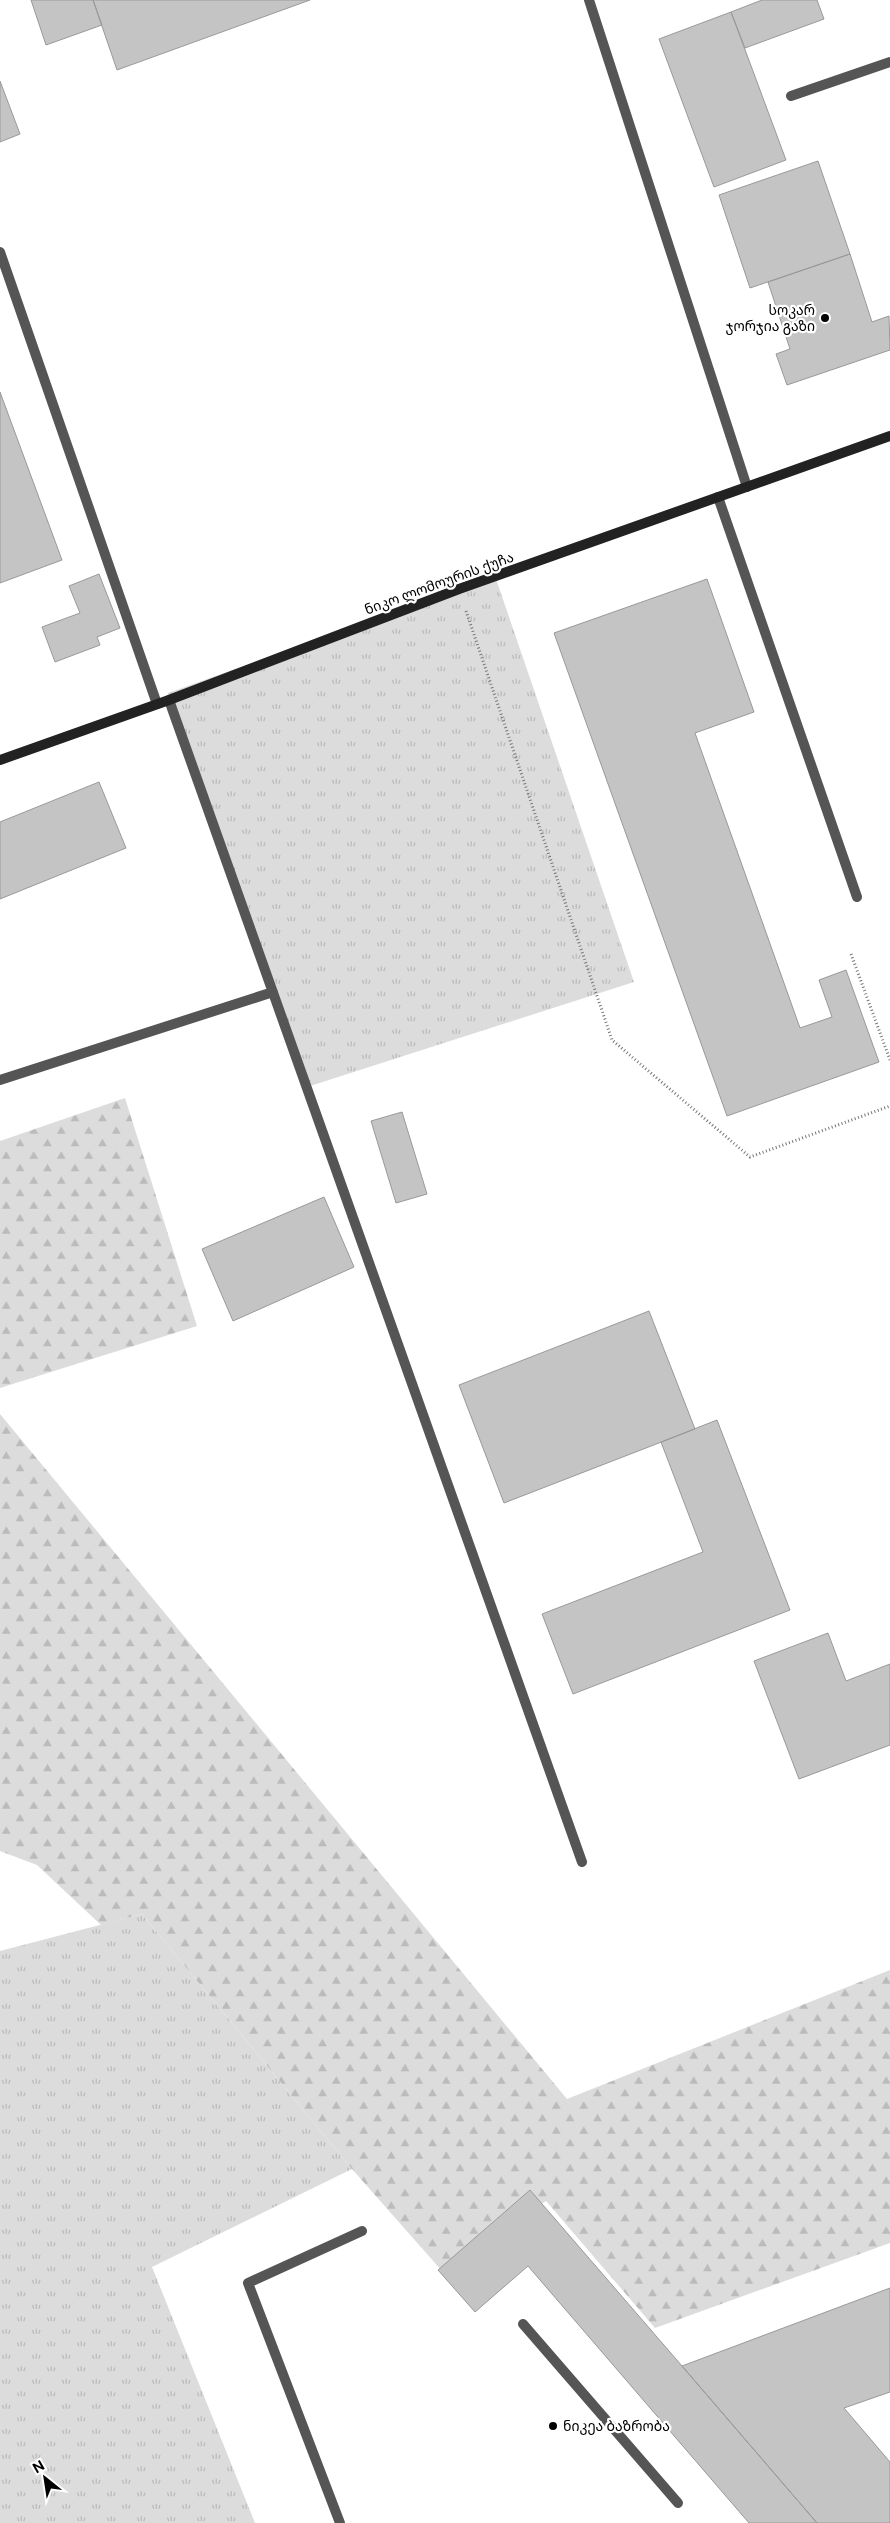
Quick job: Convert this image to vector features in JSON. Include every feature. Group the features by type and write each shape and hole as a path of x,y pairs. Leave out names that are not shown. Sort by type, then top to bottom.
{"street":[{"name":"ნიკო ლომოურის ქუჩა","path":"0,760 169,700 459,590 890,436"}],"lane":[{"path":"589,0 747,487"},
{"path":"791,96 890,62"},
{"path":"0,252 157,704"},
{"path":"718,497 857,896"},
{"path":"169,700 582,1862"},
{"path":"0,1080 274,992"},
{"path":"340,2523 248,2283 362,2231"},
{"path":"523,2324 678,2503"}],"path":[{"path":"459,590 612,1040 750,1157 890,1106"},
{"path":"851,954 890,1060"}],"green space":[{"path":"495,576 634,982 307,1087 168,693"},
{"path":"125,1098 197,1326 0,1388 0,1141"},
{"path":"0,1414 567,2099 890,1970 890,2243 655,2328 546,2201 442,2271 352,2169 142,1914 101,1925 37,1865 0,1851"},
{"path":"142,1914 352,2169 152,2267 255,2523 0,2523 0,1951"}],"building":[{"path":"31,0 93,0 102,25 46,45"},
{"path":"93,0 310,0 117,70"},
{"path":"762,0 817,0 824,19 745,48 731,12"},
{"path":"731,12 786,160 714,187 659,39"},
{"path":"0,81 20,134 0,142"},
{"path":"818,161 850,254 750,288 719,195"},
{"name":"სოკარ ჯორჯია გაზი","path":"850,254 872,322 889,316 890,350 787,385 776,354 790,349 768,282"},
{"path":"0,392 62,560 0,583"},
{"path":"99,574 120,628 97,637 100,645 55,662 42,627 80,613 69,586"},
{"path":"707,579 754,712 695,733 800,1028 832,1017 819,980 846,970 879,1062 727,1116 554,633"},
{"path":"99,782 126,848 0,899 0,822"},
{"path":"402,1112 427,1194 396,1203 371,1121"},
{"path":"324,1197 354,1267 233,1321 202,1249"},
{"path":"649,1311 695,1429 504,1503 459,1385"},
{"path":"717,1420 790,1610 573,1694 542,1614 703,1552 661,1442"},
{"path":"828,1633 846,1681 890,1664 890,1745 799,1779 754,1661"},
{"path":"530,2190 817,2523 749,2523 528,2266 475,2312 438,2270"},
{"path":"890,2288 890,2392 844,2408 890,2462 890,2523 817,2523 682,2366"}],"place":[{"name":"სოკარ ჯორჯია გაზი","path":"825,318"},
{"name":"ნიკეა ბაზრობა","path":"553,2426"}]}
